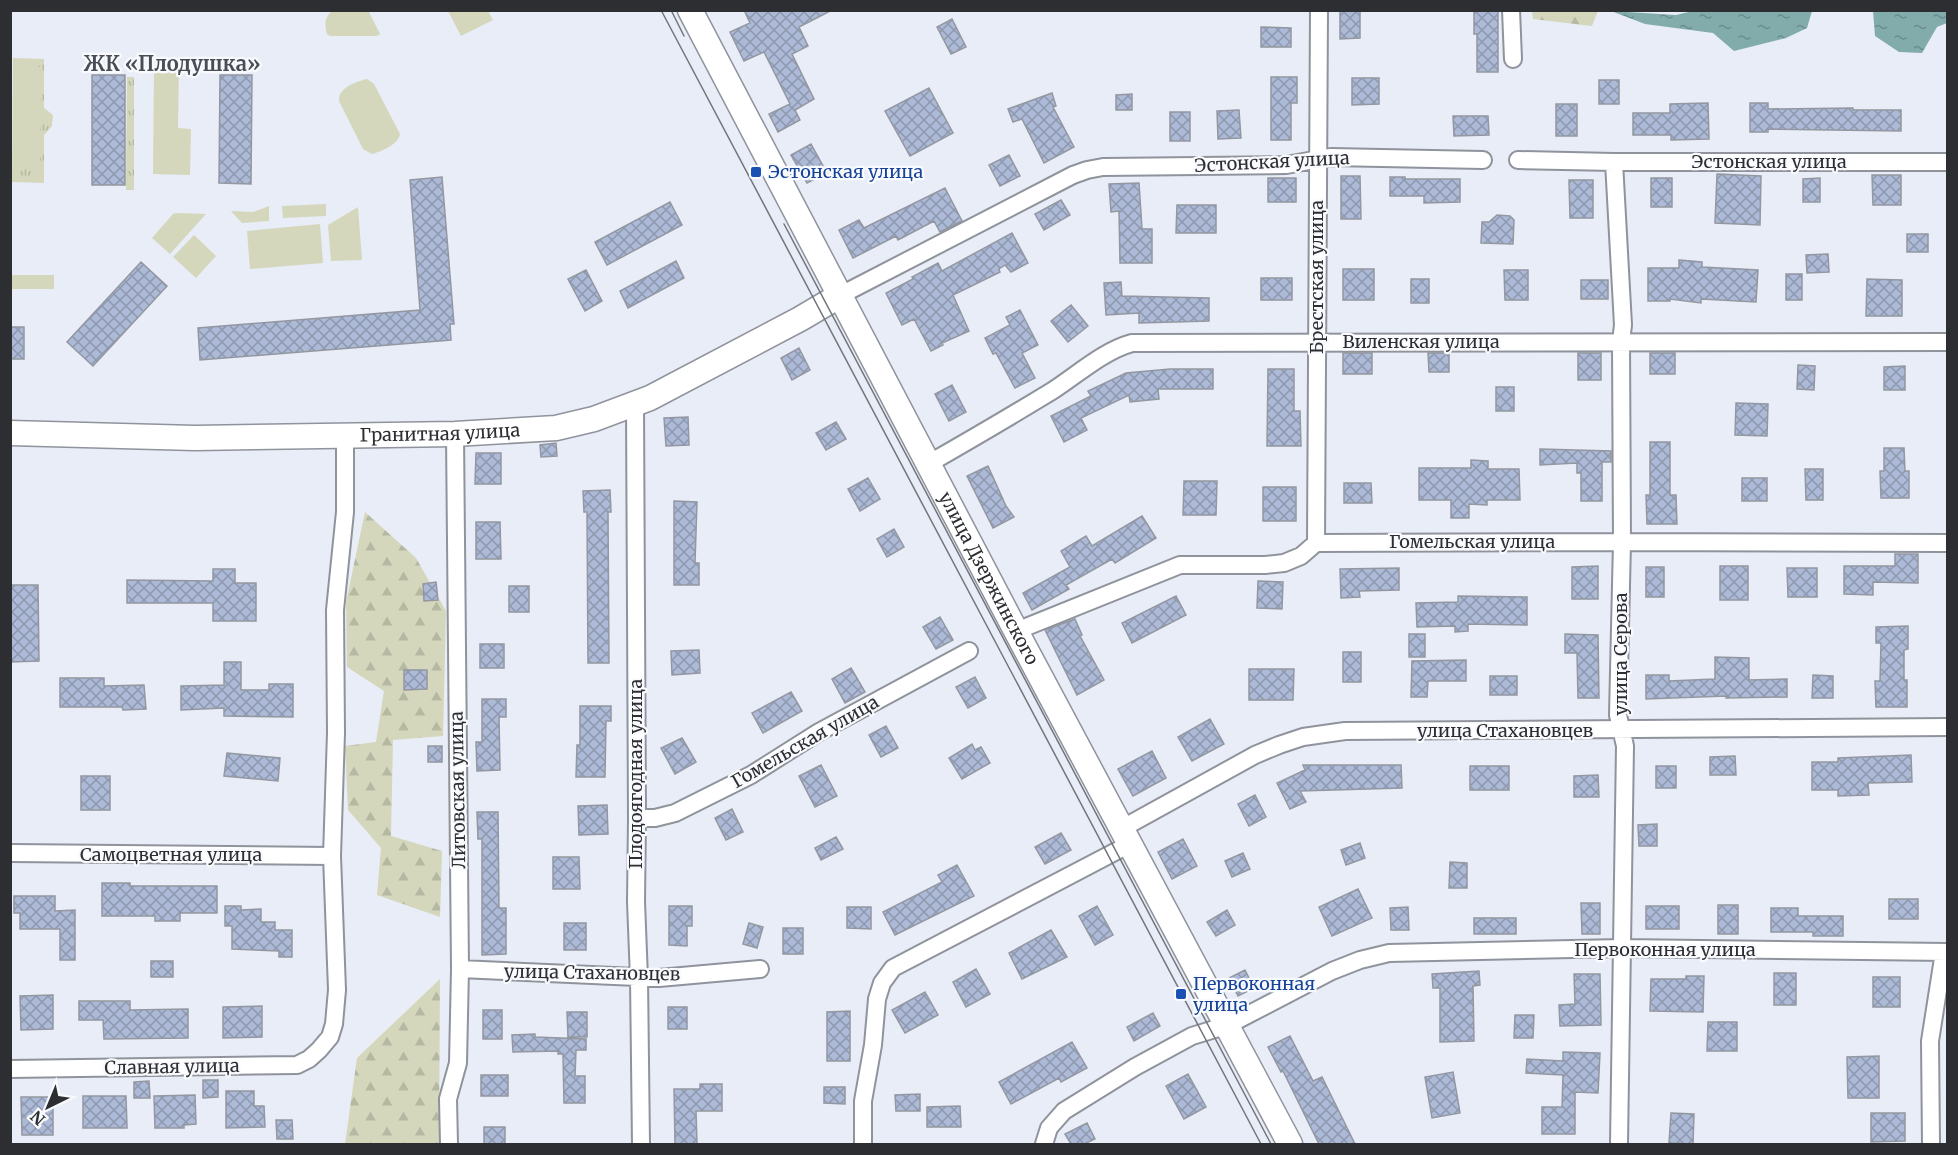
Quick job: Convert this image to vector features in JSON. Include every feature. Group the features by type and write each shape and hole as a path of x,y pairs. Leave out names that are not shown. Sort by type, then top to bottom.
{"main road":[{"name":"улица Дзержинского","path":"698,13 839,296 1290,1144"},
{"name":"Гранитная улица","path":"10,433 195,438 455,434 556,428 594,419 635,404 800,319 839,296"}],"street":[{"name":"Брестская улица","path":"1316,543 1319,10"},
{"path":"1511,10 1513,59"},
{"name":"Эстонская улица","path":"839,296 1062,180 1087,170 1103,167 1286,165 1331,157 1483,160"},
{"name":"Эстонская улица","path":"1518,160 1947,162"},
{"name":"улица Серова","path":"1614,162 1623,325 1618,715 1625,746 1619,1144"},
{"name":"Виленская улица","path":"928,464 1052,391 1118,347 1144,342 1241,345 1317,342 1947,342"},
{"name":"Плодоягодная улица","path":"635,404 636,902 641,1144"},
{"name":"Литовская улица","path":"449,1144 448,1099 458,1063 460,969 455,434"},
{"path":"332,856 336,733 335,610 345,512 345,436"},
{"path":"1016,631 1180,565 1284,563 1301,556 1316,543"},
{"name":"Гомельская улица","path":"1316,543 1947,543"},
{"name":"Гомельская улица","path":"637,818 656,818 675,813 751,775 819,732 969,651"},
{"name":"улица Стахановцев","path":"863,1144 863,1101 873,1045 877,999 882,983 893,968 1125,836 1256,755 1303,737 1345,731 1622,731 1947,727"},
{"name":"Самоцветная улица","path":"10,854 332,856"},
{"name":"Славная улица","path":"10,1069 297,1065 309,1059 330,1037 334,1024 337,990 332,856"},
{"name":"Первоконная улица","path":"1044,1144 1049,1128 1065,1111 1135,1067 1192,1036 1228,1025 1332,971 1360,960 1389,953 1622,948 1946,952"},
{"path":"1931,1144 1930,1041 1946,952"},
{"name":"улица Стахановцев","path":"460,969 639,978 760,969"}],"green space":[{"path":"368,10 380,34 377,36 330,36 327,34 326,21 328,15 333,11"},
{"path":"1532,10 1598,11 1592,26 1533,19"},
{"path":"448,11 488,11 493,20 461,36"},
{"path":"13,58 44,59 44,108 53,115 52,126 44,135 44,183 12,182"},
{"path":"18,67 41,67 40,164 17,164"},
{"path":"154,68 179,68 178,128 191,129 190,175 153,174"},
{"path":"127,77 134,77 134,190 126,190"},
{"path":"367,79 374,84 400,134 393,144 372,154 363,149 339,101 339,96 344,89"},
{"path":"326,204 326,216 283,218 282,206"},
{"path":"269,206 269,221 242,223 231,211 253,212"},
{"path":"358,207 362,260 331,261 328,225"},
{"path":"173,214 206,214 170,254 152,238"},
{"path":"320,224 323,263 250,269 247,231"},
{"path":"194,235 216,256 196,278 173,257"},
{"path":"11,275 54,275 54,289 11,289"},
{"path":"365,512 416,558 446,611 443,736 393,740 391,836 442,851 440,917 377,895 381,848 348,810 345,746 376,742 384,691 347,667 346,602"},
{"path":"440,979 439,1144 345,1144 357,1058"}],"water":[{"path":"1611,11 1676,15 1693,11 1812,11 1807,28 1786,38 1734,51 1713,33 1645,24"},
{"path":"1873,11 1947,11 1947,23 1937,27 1922,53 1899,52 1875,36"}],"building":[{"path":"744,10 832,10 799,27 808,46 792,54 814,99 795,110 800,120 778,132 769,114 790,104 764,52 744,61 730,32 750,23"},
{"path":"1474,10 1498,10 1498,72 1477,72 1477,34 1474,34"},
{"path":"1340,11 1360,11 1360,38 1340,39"},
{"path":"952,19 966,47 951,54 937,27"},
{"path":"1261,27 1291,28 1291,47 1261,47"},
{"path":"92,75 125,75 125,185 92,185"},
{"path":"220,75 252,75 251,184 219,183"},
{"path":"1271,77 1297,77 1297,103 1291,103 1291,140 1271,140"},
{"path":"1352,78 1379,78 1379,104 1352,105"},
{"path":"1599,80 1619,80 1619,104 1599,104"},
{"path":"929,88 953,133 910,156 885,111"},
{"path":"1052,93 1056,106 1053,107 1074,147 1044,163 1022,119 1013,122 1008,109"},
{"path":"1132,94 1132,110 1116,110 1116,95"},
{"path":"1708,103 1709,139 1671,140 1671,135 1633,135 1633,113 1670,113 1670,104"},
{"path":"1750,103 1768,103 1768,109 1901,110 1901,131 1768,129 1768,132 1750,132"},
{"path":"1556,104 1577,104 1577,136 1556,136"},
{"path":"1239,110 1241,138 1218,139 1217,111"},
{"path":"1170,112 1190,112 1190,141 1170,141"},
{"path":"1453,116 1488,116 1489,135 1454,136"},
{"path":"811,144 827,173 807,183 791,155"},
{"path":"1009,155 1020,176 1000,186 989,165"},
{"path":"1717,174 1761,176 1760,225 1715,223"},
{"path":"1872,175 1901,175 1901,205 1873,205"},
{"path":"1341,176 1360,176 1361,219 1341,219"},
{"path":"442,177 454,324 450,324 451,340 200,360 198,328 420,310 410,180"},
{"path":"1390,177 1460,179 1460,202 1424,203 1424,196 1390,196"},
{"path":"1268,178 1296,178 1296,202 1268,202"},
{"path":"1651,178 1672,178 1672,207 1651,207"},
{"path":"1820,178 1820,202 1803,202 1803,179"},
{"path":"1569,180 1593,180 1593,218 1570,218"},
{"path":"1139,183 1142,229 1152,229 1152,263 1120,263 1119,211 1111,212 1109,184"},
{"path":"945,188 962,221 940,232 934,221 898,240 896,236 853,258 839,230 859,220 864,228"},
{"path":"1061,200 1070,215 1044,230 1035,214"},
{"path":"670,202 682,225 607,265 595,242"},
{"path":"1177,205 1216,205 1216,233 1176,233"},
{"path":"1497,215 1510,216 1514,220 1513,244 1481,243 1482,222 1489,222"},
{"path":"1012,233 1028,263 1011,272 1005,265 999,269 1000,272 953,295 969,331 942,343 943,345 931,351 914,319 902,325 886,293 938,263 942,271"},
{"path":"1907,234 1928,234 1928,252 1907,252"},
{"path":"1828,254 1829,272 1807,273 1806,255"},
{"path":"1679,260 1702,262 1702,267 1758,270 1756,302 1701,299 1701,303 1670,299 1670,301 1648,301 1648,268 1679,268"},
{"path":"676,261 684,278 628,308 620,291"},
{"path":"141,262 167,286 93,366 67,342"},
{"path":"1343,269 1374,269 1374,300 1343,300"},
{"path":"586,270 602,301 585,311 568,279"},
{"path":"1504,270 1528,270 1528,300 1505,300"},
{"path":"1786,274 1802,274 1802,300 1786,300"},
{"path":"1261,278 1292,278 1292,300 1261,300"},
{"path":"1411,279 1429,279 1429,303 1411,303"},
{"path":"1867,279 1902,280 1902,316 1866,316"},
{"path":"1581,280 1608,280 1608,299 1581,299"},
{"path":"1121,282 1122,296 1209,298 1209,321 1139,323 1139,313 1106,315 1104,283"},
{"path":"1071,305 1088,326 1068,342 1051,321"},
{"path":"1020,310 1038,345 1022,353 1035,378 1015,388 985,338 1010,325 1006,317"},
{"path":"10,327 24,327 24,359 10,359"},
{"path":"799,348 810,370 792,380 781,358"},
{"path":"1343,353 1372,353 1372,374 1343,374"},
{"path":"1428,353 1449,353 1449,372 1429,372"},
{"path":"1578,353 1601,353 1601,380 1578,380"},
{"path":"1650,353 1675,353 1675,374 1650,374"},
{"path":"1798,365 1815,366 1814,390 1797,389"},
{"path":"1905,366 1905,390 1884,390 1884,367"},
{"path":"1170,369 1213,369 1213,389 1158,389 1159,399 1130,402 1129,395 1081,418 1087,430 1064,442 1051,416 1091,396 1088,391 1126,373"},
{"path":"1268,369 1294,369 1294,411 1300,411 1301,446 1267,446"},
{"path":"952,385 966,412 949,421 935,394"},
{"path":"1496,387 1514,387 1514,411 1496,411"},
{"path":"1736,403 1768,404 1767,436 1735,435"},
{"path":"688,417 689,445 666,446 664,418"},
{"path":"836,422 846,439 826,450 816,433"},
{"path":"1650,442 1670,442 1670,495 1676,495 1677,524 1647,524 1646,495 1650,495"},
{"path":"556,443 557,456 541,457 540,445"},
{"path":"1884,448 1904,448 1905,471 1909,471 1909,498 1881,498 1880,471 1884,471"},
{"path":"1540,449 1611,451 1611,462 1602,462 1602,501 1581,501 1581,473 1577,473 1577,463 1540,465"},
{"path":"476,453 501,453 501,484 475,484"},
{"path":"1471,460 1488,461 1488,469 1519,469 1520,500 1487,500 1487,505 1469,504 1469,518 1451,518 1451,500 1419,500 1419,468 1471,468"},
{"path":"988,466 1006,506 1014,517 993,528 967,476"},
{"path":"1805,469 1823,469 1823,500 1806,500"},
{"path":"868,478 880,499 860,511 848,489"},
{"path":"1742,478 1767,478 1767,501 1742,501"},
{"path":"1184,481 1217,481 1216,515 1183,515"},
{"path":"1344,483 1371,483 1372,503 1344,503"},
{"path":"1263,487 1296,487 1296,521 1263,521"},
{"path":"610,490 611,512 608,512 609,663 588,663 587,512 584,512 583,491"},
{"path":"674,501 697,502 695,563 699,563 699,585 674,585"},
{"path":"1142,516 1156,538 1115,563 1112,559 1066,585 1069,589 1032,610 1023,593 1070,567 1061,551 1086,536 1092,546"},
{"path":"476,522 500,522 501,559 476,559"},
{"path":"894,529 904,547 887,557 877,539"},
{"path":"1895,554 1918,554 1918,583 1873,582 1873,595 1844,594 1844,566 1895,566"},
{"path":"1598,566 1598,599 1572,599 1572,567"},
{"path":"1720,566 1748,566 1748,600 1720,600"},
{"path":"1646,567 1664,567 1664,597 1646,597"},
{"path":"1399,568 1399,590 1359,591 1360,597 1341,598 1340,569"},
{"path":"1787,568 1817,568 1817,597 1788,597"},
{"path":"213,569 235,569 235,583 256,583 256,621 213,621 213,603 127,603 127,580 213,581"},
{"path":"1258,581 1283,582 1282,609 1257,608"},
{"path":"436,582 438,600 424,601 423,584"},
{"path":"10,585 38,585 39,661 10,662"},
{"path":"509,586 529,586 529,612 509,612"},
{"path":"1176,596 1186,615 1132,643 1122,623"},
{"path":"1458,596 1527,597 1527,625 1468,624 1468,631 1455,632 1455,626 1417,627 1416,603 1458,602"},
{"path":"940,617 953,640 936,649 923,627"},
{"path":"1075,619 1082,635 1080,636 1104,680 1077,695 1045,630"},
{"path":"1908,626 1908,649 1904,650 1907,707 1876,707 1875,681 1880,681 1881,643 1876,643 1876,627"},
{"path":"1409,634 1425,634 1425,657 1409,657"},
{"path":"1565,634 1598,635 1599,698 1578,698 1577,653 1565,653"},
{"path":"480,644 504,644 504,668 480,668"},
{"path":"699,650 700,673 672,675 671,651"},
{"path":"1343,652 1361,652 1361,682 1343,682"},
{"path":"1715,657 1749,658 1749,680 1787,679 1787,697 1726,698 1726,696 1646,699 1646,675 1669,675 1669,681 1715,679"},
{"path":"1466,660 1466,681 1428,681 1427,697 1411,697 1412,661"},
{"path":"224,662 241,662 241,690 269,690 269,684 293,684 293,717 224,716 224,708 181,710 181,686 224,685"},
{"path":"851,668 865,692 845,703 832,679"},
{"path":"1249,669 1294,669 1293,700 1249,700"},
{"path":"404,670 427,670 427,689 404,690"},
{"path":"1813,675 1833,676 1833,698 1812,698"},
{"path":"1490,676 1517,676 1517,695 1490,695"},
{"path":"975,677 986,698 968,708 956,687"},
{"path":"60,678 104,678 104,686 144,685 146,709 60,707"},
{"path":"791,692 802,711 763,733 752,713"},
{"path":"482,699 506,699 506,717 499,717 500,770 477,771 476,742 482,742"},
{"path":"580,706 611,706 611,721 606,721 605,777 576,777 577,745 580,745"},
{"path":"1210,719 1224,744 1192,761 1178,737"},
{"path":"886,726 898,748 881,757 869,735"},
{"path":"682,738 696,762 675,774 661,748"},
{"path":"972,744 975,750 981,747 990,763 962,779 949,758"},
{"path":"428,746 442,746 442,762 428,762"},
{"path":"1152,751 1166,778 1133,796 1118,769"},
{"path":"227,753 280,758 278,781 224,776"},
{"path":"1911,755 1912,782 1868,783 1869,795 1838,796 1838,790 1812,790 1812,762 1838,762 1838,758"},
{"path":"1735,756 1736,775 1710,775 1710,757"},
{"path":"821,765 837,796 815,807 799,776"},
{"path":"1303,765 1401,765 1402,788 1300,791 1306,802 1290,809 1277,783 1305,770"},
{"path":"1470,766 1509,766 1509,790 1470,790"},
{"path":"1656,766 1676,766 1676,788 1656,788"},
{"path":"1598,775 1599,797 1574,797 1574,776"},
{"path":"81,776 110,776 110,810 81,810"},
{"path":"1255,795 1266,817 1249,826 1238,804"},
{"path":"607,805 608,834 579,835 578,806"},
{"path":"732,809 743,832 726,840 715,818"},
{"path":"477,812 498,812 499,908 506,908 506,954 482,955 482,839 478,839"},
{"path":"1657,824 1657,846 1639,846 1638,825"},
{"path":"1061,833 1071,850 1045,864 1035,847"},
{"path":"836,837 843,849 821,860 815,848"},
{"path":"1183,839 1197,866 1172,879 1158,852"},
{"path":"1360,843 1365,858 1346,865 1341,850"},
{"path":"1243,853 1250,869 1232,877 1225,861"},
{"path":"553,857 579,857 580,889 553,889"},
{"path":"1450,862 1467,863 1467,888 1449,888"},
{"path":"957,865 974,896 895,935 883,912 942,882 938,875"},
{"path":"102,883 130,883 130,886 217,886 217,913 180,913 180,921 155,921 155,916 102,916"},
{"path":"1358,889 1372,918 1332,936 1319,907"},
{"path":"14,896 55,896 55,911 75,910 75,960 60,960 60,929 20,929 20,913 14,913"},
{"path":"1889,899 1918,899 1918,919 1889,919"},
{"path":"1581,903 1600,903 1600,934 1582,934"},
{"path":"1718,905 1738,905 1738,934 1718,934"},
{"path":"225,906 241,906 241,910 261,909 261,922 275,922 275,930 292,930 292,957 279,957 279,951 232,949 232,926 225,926"},
{"path":"669,906 692,906 692,926 687,926 687,946 669,945"},
{"path":"1097,906 1113,935 1095,945 1079,916"},
{"path":"1646,906 1679,906 1679,929 1646,929"},
{"path":"847,907 871,907 871,929 847,928"},
{"path":"1408,907 1409,930 1391,930 1390,908"},
{"path":"1771,908 1798,908 1798,916 1843,916 1843,936 1813,936 1813,932 1771,932"},
{"path":"1227,910 1235,925 1216,936 1207,922"},
{"path":"1474,918 1516,918 1516,934 1474,934"},
{"path":"564,923 586,923 586,950 564,950"},
{"path":"749,923 763,927 757,948 743,944"},
{"path":"783,928 803,928 803,954 783,954"},
{"path":"1051,930 1067,957 1022,979 1009,953"},
{"path":"151,961 173,961 173,977 151,977"},
{"path":"976,969 990,994 966,1007 953,982"},
{"path":"1245,970 1254,988 1238,996 1229,978"},
{"path":"1479,971 1480,985 1473,986 1474,1041 1440,1042 1440,988 1433,988 1432,974"},
{"path":"1774,973 1796,973 1796,1005 1774,1005"},
{"path":"1574,974 1600,974 1601,1025 1560,1026 1559,1005 1575,1004"},
{"path":"1686,976 1704,976 1703,1012 1650,1011 1651,979 1686,979"},
{"path":"1873,977 1900,977 1900,1007 1873,1007"},
{"path":"925,992 938,1015 905,1033 892,1010"},
{"path":"53,995 53,1029 21,1030 20,996"},
{"path":"79,1001 130,1001 130,1010 188,1009 188,1038 104,1039 103,1020 79,1020"},
{"path":"262,1006 262,1037 223,1038 223,1007"},
{"path":"668,1007 687,1007 687,1029 668,1029"},
{"path":"483,1010 502,1010 502,1039 483,1039"},
{"path":"850,1011 850,1061 827,1061 827,1012"},
{"path":"567,1012 587,1012 587,1037 568,1037"},
{"path":"1153,1013 1160,1026 1134,1041 1127,1027"},
{"path":"1515,1015 1534,1015 1533,1038 1514,1038"},
{"path":"1708,1022 1737,1022 1737,1051 1707,1051"},
{"path":"535,1034 535,1037 586,1039 586,1050 576,1050 575,1076 585,1076 585,1103 564,1103 563,1054 558,1054 558,1051 513,1052 512,1035"},
{"path":"1290,1036 1313,1081 1322,1077 1355,1144 1319,1144 1283,1071 1281,1072 1268,1047"},
{"path":"1072,1042 1087,1068 1061,1082 1059,1078 1011,1104 999,1082"},
{"path":"1563,1052 1600,1053 1598,1093 1575,1092 1575,1134 1542,1134 1542,1107 1562,1107 1563,1075 1526,1073 1527,1059 1563,1061"},
{"path":"1879,1056 1879,1098 1848,1098 1847,1057"},
{"path":"1453,1072 1460,1113 1432,1118 1425,1077"},
{"path":"1188,1074 1206,1107 1184,1119 1166,1086"},
{"path":"481,1075 508,1075 508,1096 481,1096"},
{"path":"203,1080 218,1080 218,1097 203,1098"},
{"path":"149,1081 150,1098 134,1098 134,1082"},
{"path":"700,1084 722,1084 722,1111 696,1111 697,1144 675,1144 674,1089 700,1089"},
{"path":"824,1087 845,1087 845,1104 824,1103"},
{"path":"226,1091 254,1091 254,1106 264,1106 265,1127 226,1128"},
{"path":"920,1094 920,1111 896,1111 895,1095"},
{"path":"195,1095 196,1124 184,1125 184,1128 155,1128 154,1096"},
{"path":"83,1096 126,1096 127,1128 83,1128"},
{"path":"21,1097 53,1097 53,1135 22,1135"},
{"path":"960,1106 961,1127 927,1127 927,1107"},
{"path":"1671,1113 1694,1114 1693,1144 1669,1143"},
{"path":"1871,1113 1905,1113 1905,1141 1871,1142"},
{"path":"276,1120 292,1120 293,1139 277,1139"},
{"path":"1087,1123 1095,1139 1084,1144 1071,1144 1065,1134"},
{"path":"484,1127 505,1127 505,1144 484,1144"}],"tram line":[{"path":"661,10 1261,1144"},
{"path":"671,10 684,36"},
{"path":"784,224 1271,1144"}],"place":[{"name":"Эстонская улица","path":"756,172"},
{"name":"Первоконная улица","path":"1181,994"}],"district":[{"name":"ЖК «Плодушка»","path":"172,64"}]}
